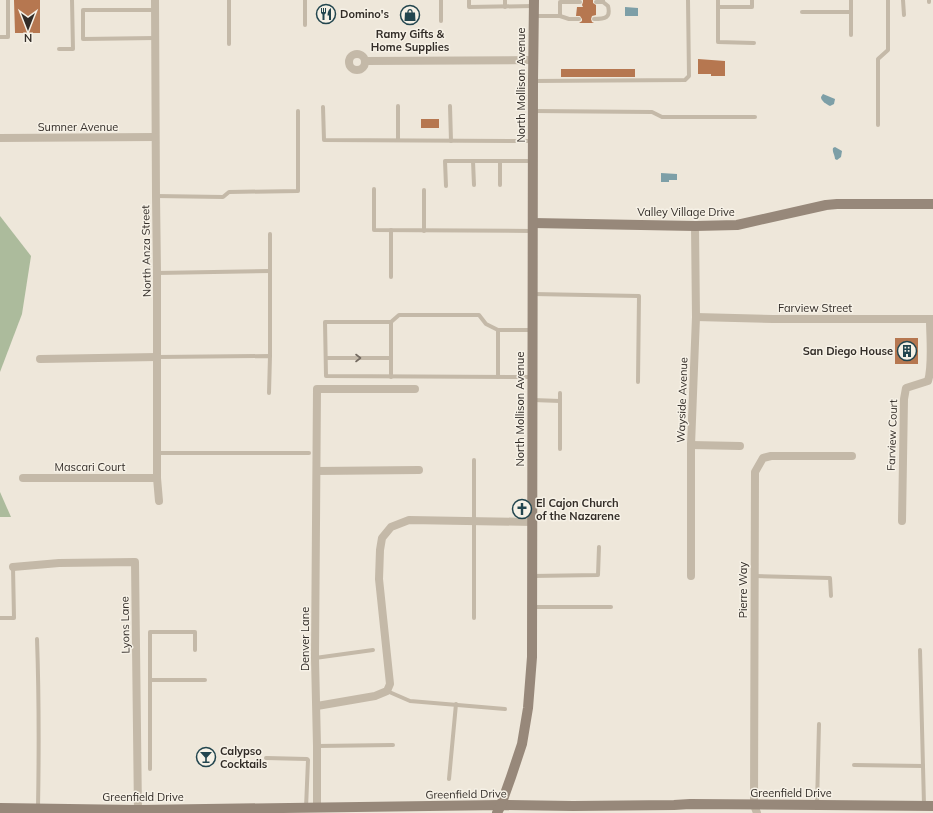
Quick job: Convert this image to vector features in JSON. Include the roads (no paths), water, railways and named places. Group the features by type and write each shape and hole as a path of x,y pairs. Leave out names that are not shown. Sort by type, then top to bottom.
{"main road":[{"name":"North Mollison Avenue","path":"499,809 522,744 528,708 532,657 533,8"},
{"name":"Valley Village Drive","path":"533,227 737,225 826,205 933,204"},
{"name":"Greenfield Drive","path":"4,810 38,808 138,812 231,811 306,808 573,810 690,804 755,809 817,805 892,809 928,806"}],"street":[{"name":"North Anza Street","path":"155,0 157,273 156,478 159,501"},
{"path":"366,61 533,60"},
{"name":"Sumner Avenue","path":"0,138 156,137"},
{"name":"Wayside Avenue","path":"691,576 691,445 696,317 695,226"},
{"name":"Farview Street","path":"696,317 773,319 931,319"},
{"name":"Farview Court","path":"902,521 904,399 906,388 928,382 932,362 931,319"},
{"path":"40,359 157,356"},
{"name":"Denver Lane","path":"317,808 315,658 317,471 316,389 415,389"},
{"path":"691,445 740,446"},
{"name":"Pierre Way","path":"755,809 755,472 763,458 771,456 852,456"},
{"path":"317,471 418,470"},
{"name":"Mascari Court","path":"24,478 156,478"},
{"path":"316,706 375,696 387,691 390,684 378,579 382,538 391,527 409,520 532,522"},
{"name":"Lyons Lane","path":"12,567 59,563 135,562 138,812"}],"lane":[{"path":"0,37 8,37 8,0"},
{"path":"59,49 73,49 72,0"},
{"path":"229,0 229,44"},
{"path":"305,0 305,24"},
{"path":"441,0 441,21"},
{"path":"469,0 469,7 533,8 569,19 579,19"},
{"path":"504,0 504,7"},
{"path":"533,81 686,80 689,76 688,0"},
{"path":"718,0 718,42 754,43"},
{"path":"718,7 752,7 752,0"},
{"path":"851,0 851,35"},
{"path":"878,125 878,59 888,50 888,0"},
{"path":"904,0 904,15"},
{"path":"594,19 606,18 609,14 608,6 604,1 596,2"},
{"path":"560,16 560,2 580,2"},
{"path":"155,10 83,10 83,39 156,38"},
{"path":"802,12 851,12"},
{"path":"398,106 398,140"},
{"path":"450,106 451,141"},
{"path":"324,107 324,140 533,141"},
{"path":"156,196 223,197 229,192 298,191 298,111"},
{"path":"533,111 652,112 662,117 755,117"},
{"path":"446,186 445,161 533,161"},
{"path":"473,161 474,185"},
{"path":"500,161 500,185"},
{"path":"374,189 374,230 533,227"},
{"path":"424,190 424,230"},
{"path":"390,230 390,277"},
{"path":"269,393 270,234"},
{"path":"157,273 270,271"},
{"path":"533,294 639,296 638,382"},
{"path":"532,377 326,376 325,322 391,322 399,315 479,315 486,324 498,330 533,330"},
{"path":"391,322 391,377"},
{"path":"498,330 498,377"},
{"path":"157,356 270,356"},
{"path":"326,358 391,358"},
{"path":"560,393 560,449"},
{"path":"532,400 560,401"},
{"path":"157,453 308,453"},
{"path":"474,460 474,618"},
{"path":"532,576 598,575 599,547"},
{"path":"0,618 14,618 12,567"},
{"path":"755,576 830,578 831,596"},
{"path":"532,608 611,607"},
{"path":"150,769 150,632 195,632 195,650"},
{"path":"37,639 39,689 38,808"},
{"path":"315,658 373,650"},
{"path":"920,650 923,766 928,806"},
{"path":"150,680 205,680"},
{"path":"387,691 410,701 505,709"},
{"path":"449,779 456,704"},
{"path":"817,805 819,724"},
{"path":"317,746 393,745"},
{"path":"266,758 308,760 306,808"},
{"path":"854,765 923,766"}],"water":[{"path":"625,7 638,8 638,16 625,16"},
{"path":"823,94 835,99 834,104 830,106 824,102 821,97"},
{"path":"835,147 842,151 841,157 837,160 835,159 833,151 833,148"},
{"path":"661,173 677,174 677,180 661,182"}],"place":[{"name":"Domino's","path":"326,14"},
{"name":"Ramy Gifts & Home Supplies","path":"410,15"},
{"name":"San Diego House","path":"907,351"},
{"name":"El Cajon Church of the Nazarene","path":"522,509"},
{"name":"Calypso Cocktails","path":"206,757"}]}
